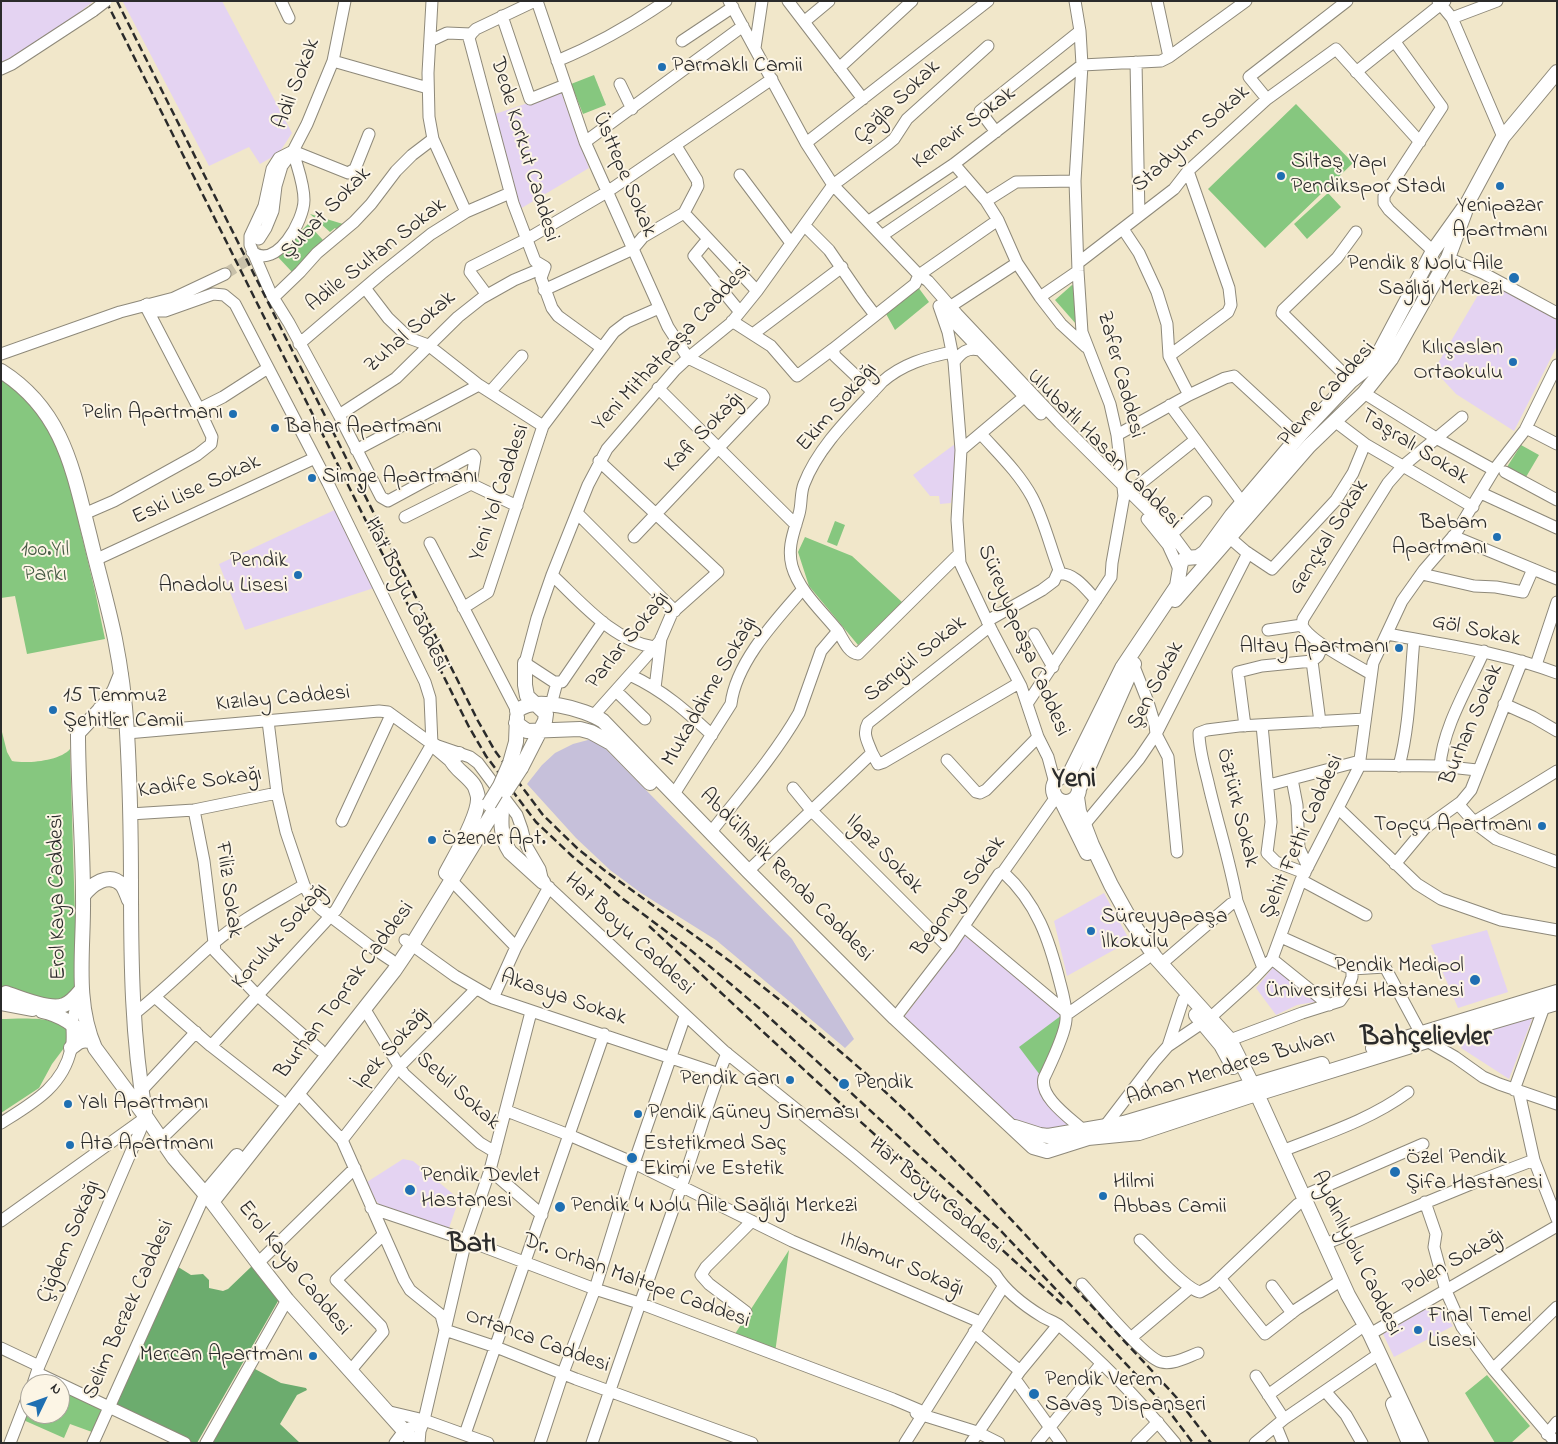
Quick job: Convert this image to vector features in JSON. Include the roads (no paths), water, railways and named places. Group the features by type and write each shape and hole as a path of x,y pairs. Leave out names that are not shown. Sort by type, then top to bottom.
{"highway":[{"path":"2,995 32,1008"},
{"path":"1,1010 32,1008"}],"main road":[{"name":"Plevne Caddesi","path":"1191,557 1198,557 1205,552 1232,514 1299,436 1351,381 1371,366 1433,251 1468,202 1503,137 1557,72"},
{"name":"Plevne Caddesi","path":"1078,793 1133,664 1159,621 1197,574 1310,446 1364,393 1391,359 1448,258 1461,228 1468,202"},
{"path":"1433,251 1448,258"},
{"name":"Erol Kaya Caddesi","path":"1,371 30,394 57,429 71,467 116,640 127,733 134,1014 141,1092 146,1117"},
{"path":"1351,381 1364,393"},
{"path":"1327,406 1328,413 1336,422"},
{"path":"1232,514 1230,525 1233,527 1242,525"},
{"path":"1180,570 1185,577 1197,574 1200,565 1191,557 1181,562 1177,586 1122,668 1061,787 1078,836 1114,906 1146,959 1184,1000 1230,1040 1250,1090"},
{"path":"525,664 526,693 534,704 544,710 546,714 545,721 516,765 503,796 494,811 506,847 546,885"},
{"path":"516,765 517,717 525,664"},
{"name":"Erol Kaya Caddesi","path":"121,674 112,694 78,732 84,896 82,989 86,1026 92,1044 174,1158 208,1198 287,1300 415,1443"},
{"path":"100,709 115,704 125,710"},
{"name":"Abdülhalik Renda Caddesi","path":"517,717 526,705 534,704 551,705 594,715 612,729 673,799"},
{"path":"569,729 565,719 568,712 572,709"},
{"path":"517,717 527,731 540,730"},
{"name":"Abdülhalik Renda Caddesi","path":"540,730 580,729 591,732 611,743 697,818 898,1021 1033,1147 1047,1151"},
{"path":"432,744 455,757 476,789 478,798 474,816 449,877"},
{"name":"Burhan Toprak Caddesi","path":"208,1198 297,1092 394,971 408,943 449,877 494,811 500,786 516,765"},
{"path":"1061,787 1077,781 1079,811 1084,825 1121,903 1145,943 1207,1020 1250,1090"},
{"path":"1061,787 1070,802 1078,793"},
{"path":"84,896 91,885 96,882 112,880 122,884 131,905"},
{"name":"Burhan Toprak Caddesi","path":"208,1198 280,1100 391,960 408,943"},
{"path":"2,995 57,1007 72,1000 82,989"},
{"name":"Adnan Menderes Bulvarı","path":"1047,1151 1056,1139 1078,1129 1124,1123 1250,1090 1557,992"},
{"name":"Adnan Menderes Bulvarı","path":"1421,1036 1458,1032 1550,1005"},
{"path":"32,1008 54,1013 73,1024 92,1044"},
{"path":"71,1048 84,1040 92,1044"},
{"path":"119,1081 129,1086 136,1083 140,1075"},
{"name":"Adnan Menderes Bulvarı","path":"1056,1139 1139,1133 1250,1090"},
{"name":"Aydınlıyolu Caddesi","path":"1250,1090 1282,1151 1301,1200 1325,1244 1410,1443"},
{"name":"Aydınlıyolu Caddesi","path":"1250,1090 1337,1283 1421,1443"},
{"name":"Abdülhalik Renda Caddesi","path":"1006,1121 1013,1126 1056,1139"}],"street":[{"path":"1,68 12,64 106,1"},
{"path":"281,1 289,18"},
{"name":"Adil Sokak","path":"293,151 317,103 333,61 345,1"},
{"path":"432,1 428,73 429,117 433,139 466,212"},
{"name":"Dede Korkut Caddesi","path":"536,1 476,29 469,38 510,193 535,261 545,267 541,278 544,290 558,316 602,348"},
{"name":"Üsttepe Sokak","path":"536,1 585,142 659,308 688,358"},
{"path":"557,61 586,49 626,28 666,1"},
{"path":"755,48 762,1"},
{"path":"788,1 805,21 862,99"},
{"path":"805,21 829,1"},
{"path":"839,68 912,1"},
{"path":"806,143 988,1"},
{"name":"Zafer Caddesi","path":"1027,704 1111,577 1125,491 1117,435 1108,397 1082,332 1075,180 1082,65 1076,1"},
{"path":"1157,1 1169,57"},
{"path":"1082,65 1161,60 1169,57 1246,1"},
{"path":"1452,18 1497,1"},
{"path":"1267,99 1248,77 1345,2"},
{"path":"1420,142 1356,72 1395,42 1441,2 1452,18 1503,137"},
{"path":"682,41 731,4"},
{"name":"Süreyyapaşa Caddesi","path":"731,4 806,143 834,185 919,275 923,284 946,305 954,337 953,357"},
{"path":"502,16 530,99 565,85"},
{"path":"585,142 743,26"},
{"path":"996,132 980,112 1080,31"},
{"path":"430,41 447,33 471,34"},
{"path":"1395,42 1442,107 1384,196 1384,203 1389,210 1433,251"},
{"name":"Çağla Sokak","path":"834,185 894,139 907,119 988,46"},
{"name":"Stadyum Sokak","path":"1040,297 1174,189 1188,171 1267,99 1336,49 1356,72"},
{"path":"333,61 428,88"},
{"path":"1136,62 1139,216"},
{"name":"Kenevir Sokak","path":"869,222 954,164 1082,65"},
{"path":"487,295 470,272 471,267 527,239 607,192 772,79"},
{"path":"620,84 632,109"},
{"path":"369,134 355,169 352,172 348,173 293,151 279,158 270,175 264,206 250,236 252,252 273,298 289,323 339,415 381,497 386,501 473,455 475,464 471,484"},
{"name":"Şubat Sokak","path":"273,298 300,272 316,253 354,222 371,204 396,171 412,155 433,139"},
{"path":"544,290 632,249 643,238 684,213 698,186 697,180 676,146"},
{"path":"252,252 260,256 278,216 293,151"},
{"path":"264,246 281,247 299,223 303,210 303,188 293,151"},
{"path":"954,164 986,201 998,220 1017,263 1040,297 1061,324 1088,348"},
{"path":"1169,356 1228,312 1231,305 1229,288 1188,171"},
{"path":"740,175 791,243"},
{"path":"883,236 966,180"},
{"path":"986,201 1016,182 1075,180"},
{"name":"Yeni Mithatpaşa Caddesi","path":"525,664 539,611 552,575 600,461 612,442 658,388 688,358 740,312 834,185"},
{"name":"Adile Sultan Sokak","path":"299,344 364,288 432,234 466,212 510,193"},
{"path":"684,213 757,291"},
{"path":"732,321 771,346 797,376 915,284 919,275 998,220"},
{"path":"805,226 829,250 876,315"},
{"path":"1123,229 1149,272 1167,324 1169,356 1189,395"},
{"path":"1351,381 1282,313 1282,310 1337,258 1356,232"},
{"path":"708,239 694,256 740,312"},
{"path":"264,246 263,268 273,293 273,298"},
{"path":"1448,258 1483,273 1557,313"},
{"path":"946,305 1017,263"},
{"name":"Zuhal Sokak","path":"339,415 396,378 458,317 487,295 514,280 545,267"},
{"path":"753,334 842,267"},
{"path":"1,354 92,321 146,304 224,271"},
{"path":"364,288 388,318 409,338 428,345 479,385 543,426"},
{"name":"Hat Boyu Caddesi","path":"146,304 160,312 184,306 208,294 217,294 229,298 235,304 383,593 428,689 432,744"},
{"path":"84,514 114,501 206,449 210,444 212,437 146,304"},
{"name":"Süreyyapaşa Caddesi","path":"946,305 947,326 953,357 961,450 958,520 960,563 988,624 1019,683 1038,737 1061,787"},
{"name":"Ulubatlı Hasan Caddesi","path":"946,305 1125,491 1164,540 1180,570"},
{"name":"Yeni Yol Caddesi","path":"463,608 488,592 543,426 614,332 627,322 659,308"},
{"name":"Ulubatlı Hasan Caddesi","path":"951,320 1024,397 1172,534 1191,557"},
{"path":"953,357 974,348 979,350"},
{"path":"833,349 835,356 873,392"},
{"path":"490,392 522,356"},
{"name":"Ekim Sokağı","path":"953,357 925,359 901,368 890,375 827,444 809,472 803,486 802,507 791,539 790,557 796,577 803,589 838,631 850,650 854,654 858,654 959,554"},
{"name":"Kafi Sokağı","path":"634,537 763,401 764,397 762,394 688,358"},
{"name":"Şehit Fethi Caddesi","path":"1105,1126 1168,1046 1207,1020 1272,959 1305,874 1360,763 1373,663 1386,634 1402,601 1453,536 1481,493 1500,471 1554,377 1557,366"},
{"path":"199,409 223,397 268,368"},
{"path":"1117,435 1189,395 1225,378 1234,376 1299,436"},
{"path":"356,450 479,385"},
{"path":"658,388 796,526"},
{"path":"1364,393 1436,438 1557,500"},
{"path":"961,450 1024,397"},
{"path":"1170,405 1242,502"},
{"name":"Gençkal Sokak","path":"1371,674 1304,631 1302,625 1388,483 1403,466 1462,417"},
{"name":"Taşralı Sokak","path":"1336,422 1365,444 1473,507"},
{"path":"1526,428 1557,444"},
{"path":"980,434 1019,477 1031,496 1042,519 1059,570 1058,574 1071,576 1096,600"},
{"path":"1125,491 1195,440"},
{"path":"1230,538 1272,569 1336,500 1353,473 1365,444"},
{"name":"Eski Lise Sokak","path":"95,560 315,458"},
{"path":"600,461 656,512"},
{"path":"471,484 517,506"},
{"path":"404,517 471,484"},
{"path":"1481,493 1557,528"},
{"path":"1172,534 1206,502"},
{"name":"Parlar Sokağı","path":"594,715 657,643 675,611 718,572 656,512"},
{"path":"577,513 675,611"},
{"path":"1453,536 1557,579"},
{"path":"430,543 517,717"},
{"name":"Şen Sokak","path":"1084,825 1139,759 1156,734 1248,553"},
{"path":"1422,574 1474,586 1504,588 1523,592 1534,569"},
{"name":"Sarıgül Sokak","path":"872,753 865,735 868,723 988,624 1042,590 1054,581 1058,574"},
{"path":"552,575 620,636 638,644 657,643 655,688"},
{"name":"Mukaddime Sokağı","path":"673,799 731,704 740,675 752,653 803,589"},
{"path":"1536,665 1557,602"},
{"path":"525,664 554,682 562,682 603,622"},
{"path":"1268,630 1302,625"},
{"path":"711,832 773,753 794,721 821,651 838,631"},
{"path":"1034,634 1053,667"},
{"name":"Göl Sokak","path":"1386,634 1484,651 1536,665 1557,673"},
{"path":"1399,766 1408,720 1414,639"},
{"path":"1245,726 1238,672 1262,666 1312,661 1318,656 1323,644"},
{"path":"1440,766 1440,757 1450,726 1484,651"},
{"path":"1312,661 1320,722"},
{"name":"Burhan Sokak","path":"1395,864 1425,828 1458,804 1471,790 1522,661"},
{"path":"1133,664 1156,725 1156,734 1168,757 1177,852"},
{"path":"630,675 673,700 712,735"},
{"path":"551,705 557,682"},
{"path":"748,871 872,753 878,764 884,762 1019,683"},
{"path":"616,691 646,718"},
{"path":"1504,704 1533,717 1557,731"},
{"name":"Kızılay Caddesi","path":"127,733 379,711 388,712 432,744"},
{"path":"342,821 392,715"},
{"name":"Öztürk Sokak","path":"1161,964 1230,904 1237,901 1230,865 1218,827 1208,784 1199,733 1207,730 1245,726 1365,719"},
{"path":"268,721 277,793 286,832 304,885 312,900 367,944 391,960"},
{"path":"1262,725 1271,822 1267,853 1276,862 1305,874 1366,915"},
{"path":"947,760 976,792 980,793 986,790 1038,737"},
{"name":"Koruluk Sokağı","path":"211,1046 331,916 432,744"},
{"name":"Hat Boyu Caddesi","path":"455,757 470,757 478,763 517,815 526,845 540,869 546,885 727,1053 996,1274 1003,1287 1034,1312 1058,1325 1101,1364 1158,1422 1175,1443"},
{"path":"1269,785 1360,763 1399,766 1440,766 1478,770"},
{"path":"1474,822 1557,771"},
{"path":"1292,779 1297,805 1299,848 1305,874"},
{"name":"Begonya Sokak","path":"898,1021 998,874 1003,872 1061,787"},
{"name":"Ilgaz Sokak","path":"793,788 811,810 949,948"},
{"name":"Kadife Sokağı","path":"130,814 194,810 277,793"},
{"path":"1458,804 1474,822 1496,839 1557,862"},
{"path":"1338,808 1417,884 1440,899 1501,920 1556,928"},
{"name":"Filiz Sokak","path":"194,810 204,861 215,951 257,995 320,1050"},
{"path":"898,1021 968,928 1003,872 1022,892 1038,916 1045,931 1056,966 1066,1013 1066,1024 1043,1083 1044,1090 1051,1100 1078,1129"},
{"path":"449,877 516,947"},
{"path":"134,1014 214,943 304,885"},
{"path":"493,998 546,885"},
{"path":"1237,901 1264,968"},
{"path":"968,928 1066,1013"},
{"path":"1281,937 1352,970 1385,967 1421,1036 1456,1057 1483,1077 1516,1091 1557,1104"},
{"name":"Akasya Sokak","path":"408,943 455,976 493,998 718,1074"},
{"path":"1066,1013 1146,959"},
{"path":"1272,959 1329,1005"},
{"path":"1230,1040 1340,1001 1347,991 1352,977 1352,970"},
{"path":"1,1123 41,1097 53,1086 68,1060 73,1024 82,989"},
{"name":"İpek Sokağı","path":"342,1140 399,1067 476,989"},
{"path":"155,997 211,1046 280,1100"},
{"path":"1168,1046 1184,1000"},
{"path":"1550,1005 1516,1091 1534,1160 1557,1219"},
{"name":"Sebil Sokak","path":"364,1008 399,1067 417,1088 469,1134 495,1152"},
{"path":"419,1443 420,1431 466,1240 490,1170 507,1111 531,1012"},
{"path":"540,1443 562,1373 595,1288 634,1163 686,1016"},
{"path":"141,1092 196,1032"},
{"path":"1456,1057 1453,1040 1458,1032"},
{"path":"465,1434 604,1034"},
{"path":"592,1443 639,1303 682,1186 718,1074 727,1053"},
{"name":"Ortanca Caddesi","path":"297,1092 342,1140 407,1285 441,1315 445,1330 496,1346 562,1373 752,1443"},
{"path":"1282,1151 1366,1117 1408,1092"},
{"path":"161,1139 197,1104"},
{"name":"Ihlamur Sokağı","path":"507,1111 634,1163 792,1241 980,1322"},
{"path":"1,1221 146,1117"},
{"name":"Çiğdem Sokağı","path":"36,1374 146,1117"},
{"path":"1140,1240 1190,1288 1196,1292 1204,1291 1301,1200 1423,1144"},
{"path":"1325,1244 1425,1202 1534,1160"},
{"path":"258,1264 355,1168"},
{"path":"490,1170 542,1215"},
{"name":"Selim Berzek Caddesi","path":"92,1443 208,1198"},
{"path":"1425,1202 1436,1234 1434,1247 1446,1291 1462,1327 1493,1369 1556,1443"},
{"name":"Dr. Orhan Maltepe Caddesi","path":"371,1208 466,1240 639,1303 910,1406 924,1414 977,1432 999,1443"},
{"path":"746,1312 709,1284 701,1275 706,1267 752,1221"},
{"name":"Polen Sokağı","path":"1268,1394 1364,1332 1446,1291 1557,1226"},
{"path":"350,1372 383,1332 381,1326 336,1280 383,1235"},
{"path":"1220,1278 1265,1334 1292,1313 1337,1283"},
{"path":"1082,1284 1149,1355 1162,1362 1172,1362 1198,1353"},
{"path":"1272,1286 1292,1313"},
{"path":"905,1443 1003,1287"},
{"path":"1132,1337 1190,1288"},
{"path":"206,1443 287,1300"},
{"path":"1493,1369 1557,1306"},
{"path":"971,1443 1018,1375 1058,1325"},
{"path":"974,1332 1018,1375 1061,1443"},
{"path":"1,1348 108,1406 185,1443"},
{"path":"1255,1443 1280,1423 1373,1358"},
{"path":"1037,1443 1101,1364"},
{"path":"1256,1376 1268,1394 1280,1423 1283,1443"},
{"path":"1325,1391 1346,1415 1362,1443"},
{"path":"386,1411 424,1420 488,1443"},
{"path":"10,1443 20,1417"},
{"path":"395,1443 404,1431 424,1420"},
{"path":"1137,1443 1158,1422"},
{"path":"1547,1434 1557,1422"},
{"path":"716,1443 720,1431"}],"tunnel":[{"path":"225,274 249,259 263,245"}],"railway":[{"path":"106,1 469,727 486,756 536,822 572,856 623,899 687,947 759,1008 1001,1231 1165,1406 1193,1443"},
{"path":"117,1 478,721 495,751 543,815 578,849 604,870 731,962 790,1008 909,1114 979,1185 1154,1373 1176,1397 1211,1443"},
{"path":"649,926 841,1104 1062,1304"}],"place":[{"name":"Parmaklı Camii","path":"662,67"},
{"name":"Siltaş Yapı Pendikspor Stadı","path":"1281,176"},
{"name":"Yenipazar Apartmanı","path":"1500,186"},
{"name":"Pendik 8 Nolu Aile Sağlığı Merkezi","path":"1514,278"},
{"name":"Kılıçaslan Ortaokulu","path":"1513,362"},
{"name":"Pelin Apartmanı","path":"233,414"},
{"name":"Bahar Apartmanı","path":"275,428"},
{"name":"Simge Apartmanı","path":"312,478"},
{"name":"Babam Apartmanı","path":"1497,537"},
{"name":"Pendik Anadolu Lisesi","path":"298,575"},
{"name":"Altay Apartmanı","path":"1399,648"},
{"name":"15 Temmuz Şehitler Camii","path":"53,710"},
{"name":"Topçu Apartmanı","path":"1542,826"},
{"name":"Özener Apt.","path":"432,840"},
{"name":"Süreyyapaşa İlkokulu","path":"1091,931"},
{"name":"Pendik Medipol Üniversitesi Hastanesi","path":"1475,980"},
{"name":"Pendik Garı","path":"790,1080"},
{"name":"Pendik","path":"844,1084"},
{"name":"Yalı Apartmanı","path":"68,1104"},
{"name":"Pendik Güney Sineması","path":"638,1114"},
{"name":"Ata Apartmanı","path":"70,1145"},
{"name":"Estetikmed Saç Ekimi ve Estetik","path":"632,1158"},
{"name":"Özel Pendik Şifa Hastanesi","path":"1395,1172"},
{"name":"Pendik Devlet Hastanesi","path":"410,1190"},
{"name":"Hilmi Abbas Camii","path":"1103,1196"},
{"name":"Pendik 4 Nolu Aile Sağlığı Merkezi","path":"560,1207"},
{"name":"Final Temel Lisesi","path":"1418,1330"},
{"name":"Mercan Apartmanı","path":"313,1356"},
{"name":"Pendik Verem Savaş Dispanseri","path":"1034,1394"}],"district":[{"name":"Yeni","path":"1074,781"},
{"name":"Bahçelievler","path":"1426,1039"},
{"name":"Batı","path":"472,1246"}],"park label":[{"name":"100.Yıl Parkı","path":"45,564"}]}
